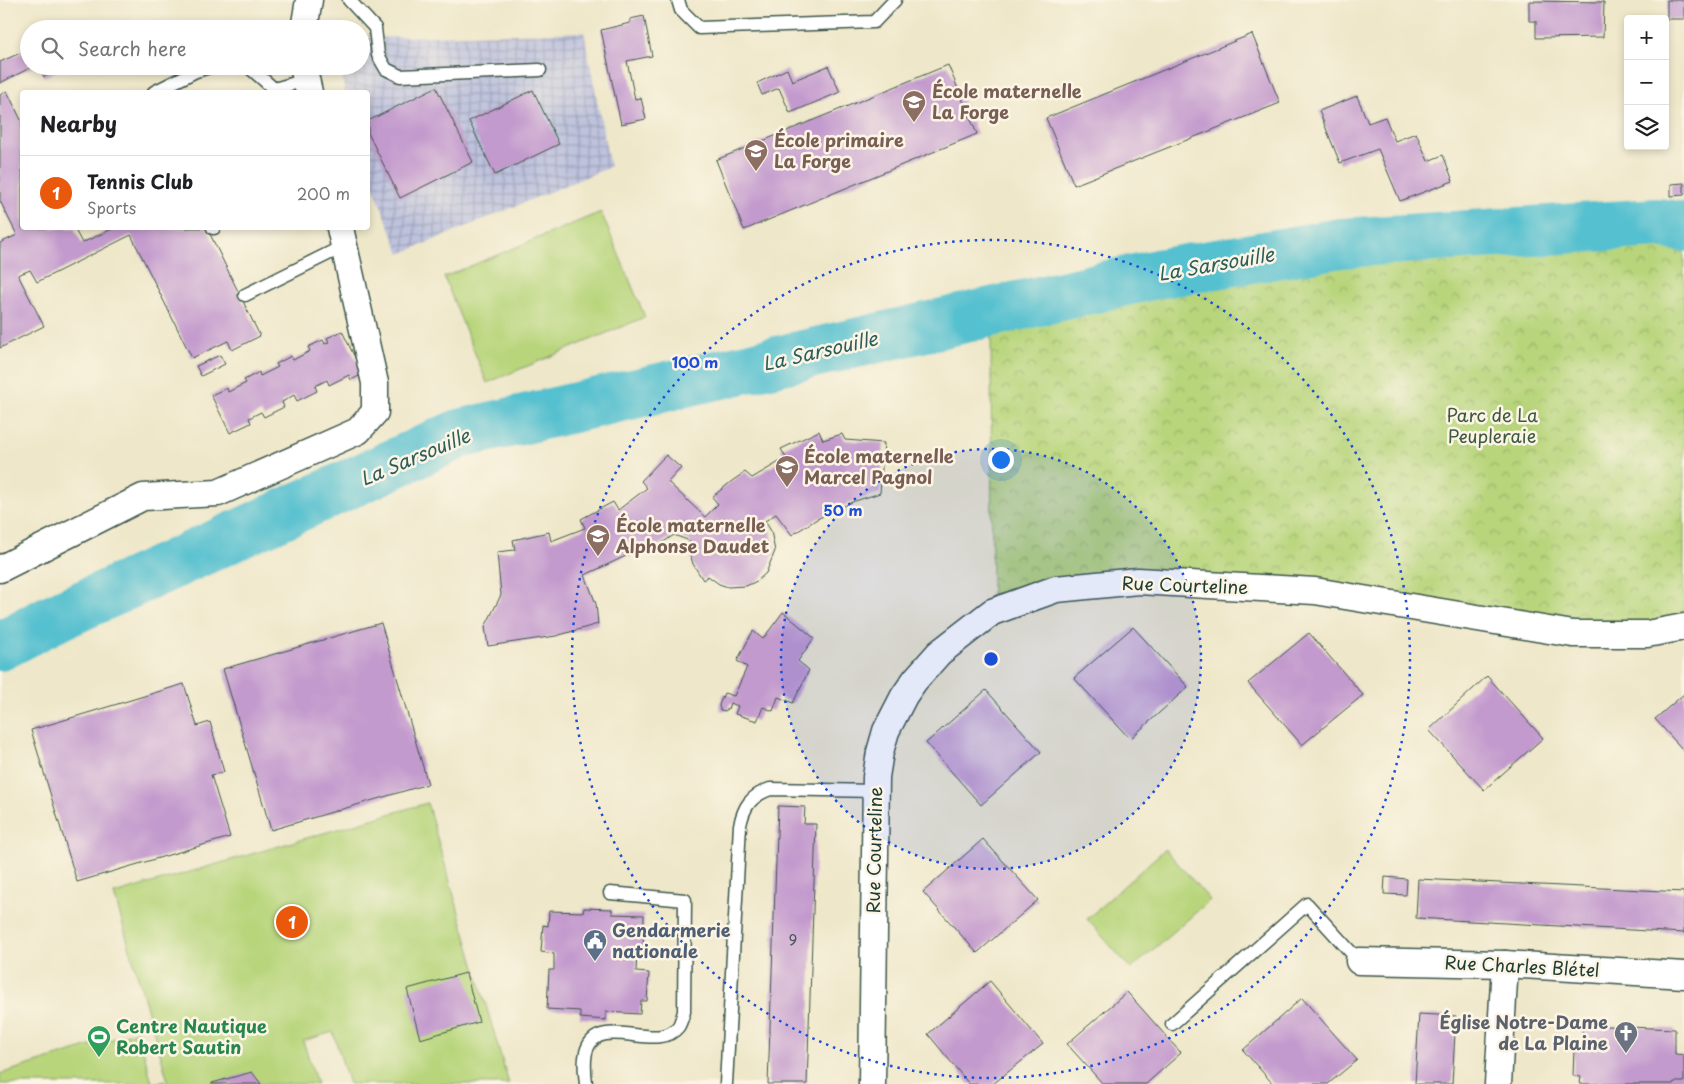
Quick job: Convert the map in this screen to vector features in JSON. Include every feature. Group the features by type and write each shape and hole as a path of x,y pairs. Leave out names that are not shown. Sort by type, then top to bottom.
{"street":[{"path":"306,20 309,0"},
{"path":"0,568 143,497 218,493 358,431 375,412 375,382 342,237"},
{"name":"Rue Courteline","path":"872,1084 876,777 880,752 886,730 915,680 939,653 992,612 1056,589 1138,581 1315,590 1573,634 1647,634 1684,626"},
{"name":"Rue Charles Blétel","path":"1359,961 1505,964 1684,975"},
{"path":"1498,1084 1505,964"}],"lane":[{"path":"349,0 368,20"},
{"path":"678,0 681,10 699,28 874,22 896,0"},
{"path":"370,23 375,28 378,55 386,69 400,76 540,70"},
{"path":"158,90 188,75"},
{"path":"257,75 272,90"},
{"path":"276,90 306,80"},
{"path":"245,295 342,237"},
{"path":"726,1084 740,825 745,807 760,792 770,789 876,791"},
{"path":"586,1084 584,1065 588,1048 598,1036 614,1034 653,1037 667,1036 678,1026 684,1012 685,900 610,893"},
{"path":"1172,1024 1307,904 1359,961"}],"shaded area":[{"path":"584,32 610,167 400,254 370,178 370,90 345,90 341,75 370,75 370,38"}],"green space":[{"path":"601,212 645,317 487,383 444,277"},
{"name":"Parc de La Peupleraie","path":"1658,223 1684,227 1684,627 1647,634 1138,581 992,612 991,312 1157,274 1341,243"},
{"path":"427,803 509,1084 349,1084 333,1032 303,1041 317,1084 0,1084 0,1074 138,1031 152,1083 168,1081 114,894"},
{"path":"1165,849 1210,900 1131,969 1087,919"}],"building":[{"path":"1667,0 1684,0 1684,19 1669,19 1669,15 1667,15"},
{"path":"1529,1 1604,2 1603,37 1536,38 1536,21 1529,21"},
{"path":"644,16 652,56 627,61 635,99 641,98 646,119 621,124 601,30 630,23 630,19"},
{"path":"1252,34 1280,103 1074,185 1046,118"},
{"path":"20,53 20,73 0,83 0,62"},
{"path":"948,65 977,134 744,230 716,160"},
{"path":"828,66 840,92 790,113 779,88 762,95 757,83 787,69 792,81"},
{"path":"436,87 473,162 400,198 370,137 370,120"},
{"path":"533,90 559,144 495,175 469,121"},
{"path":"7,91 20,118 20,230 75,230 82,243 110,230 208,230 260,336 232,350 228,341 192,358 131,235 37,282 30,270 18,275 44,326 0,348 0,243 17,235 0,201 0,95"},
{"path":"1357,96 1368,123 1385,117 1395,141 1416,133 1428,161 1443,155 1453,181 1400,201 1378,149 1340,163 1319,111"},
{"path":"1684,183 1684,195 1671,196 1671,184"},
{"path":"342,331 363,374 351,380 349,375 329,385 327,380 315,386 317,391 297,401 294,395 282,402 284,407 264,417 261,412 249,418 251,423 230,433 211,395 227,388 228,392 246,383 244,380 259,372 260,376 278,367 276,364 291,356 293,360 310,351 308,347 323,340 325,344 329,342 327,338"},
{"path":"220,355 225,364 201,376 196,366"},
{"path":"819,431 823,440 842,434 845,440 884,443 880,493 852,502 817,519 792,535 776,514 765,521 771,531 775,551 766,573 757,581 746,586 728,587 719,584 708,576 703,580 693,564 689,550 690,541 674,535 648,552 643,548 585,575 596,604 598,624 556,636 488,646 485,627 501,595 497,552 515,550 513,540 549,532 551,541 585,528 581,519 613,502 618,510 647,488 641,481 666,455 681,468 668,482 705,517 718,504 712,497 732,481 745,472 752,478 786,458 781,449"},
{"path":"783,612 814,638 798,661 809,670 793,703 778,697 773,711 763,707 757,721 735,714 738,706 730,703 728,709 725,711 720,710 719,705 724,693 734,696 747,667 737,661 753,631 763,639"},
{"path":"381,623 428,784 271,830 223,669"},
{"path":"1133,627 1188,687 1130,739 1074,678"},
{"path":"1309,633 1363,695 1302,745 1248,683"},
{"path":"1487,676 1543,738 1484,790 1429,730"},
{"path":"184,684 197,726 210,722 224,772 211,775 230,837 77,882 31,730"},
{"path":"986,690 1041,752 981,805 926,743"},
{"path":"1684,694 1684,751 1655,719"},
{"path":"778,806 805,807 804,824 816,824 807,1084 768,1084"},
{"path":"983,839 1038,900 977,953 923,892"},
{"path":"1385,877 1407,879 1406,895 1384,894"},
{"path":"1418,879 1684,892 1684,933 1416,918"},
{"name":"Gendarmerie nationale","path":"584,908 612,909 612,914 644,915 643,953 637,953 636,972 649,973 647,1001 641,1001 640,1014 606,1012 606,1020 580,1018 580,1011 547,1009 549,970 554,970 554,954 541,952 543,925 548,926 549,911 583,912"},
{"path":"466,973 479,1022 420,1039 407,989"},
{"path":"990,981 1043,1044 993,1084 969,1084 928,1034"},
{"path":"1127,992 1181,1053 1146,1084 1103,1084 1067,1044"},
{"path":"1302,998 1357,1060 1328,1084 1273,1084 1243,1050"},
{"path":"1419,1014 1456,1016 1452,1084 1415,1084"},
{"name":"Église Notre-Dame de La Plaine","path":"1583,1025 1675,1029 1675,1054 1684,1055 1684,1082 1674,1082 1673,1084 1580,1084 1581,1077 1573,1076 1574,1049 1582,1050"},
{"path":"252,1072 261,1084 212,1084 212,1083"}],"waterway":[{"name":"La Sarsouille","path":"0,646 48,621 459,434 1157,274 1341,243 1658,223 1684,227"}],"place":[{"name":"École maternelle La Forge","path":"914,123"},
{"name":"École primaire La Forge","path":"756,172"},
{"name":"École maternelle Marcel Pagnol","path":"787,488"},
{"name":"École maternelle Alphonse Daudet","path":"598,557"},
{"name":"Tennis Club","path":"292,922"},
{"name":"Gendarmerie nationale","path":"595,962"},
{"name":"Église Notre-Dame de La Plaine","path":"1626,1054"},
{"name":"Centre Nautique Robert Sautin","path":"99,1058"}]}
